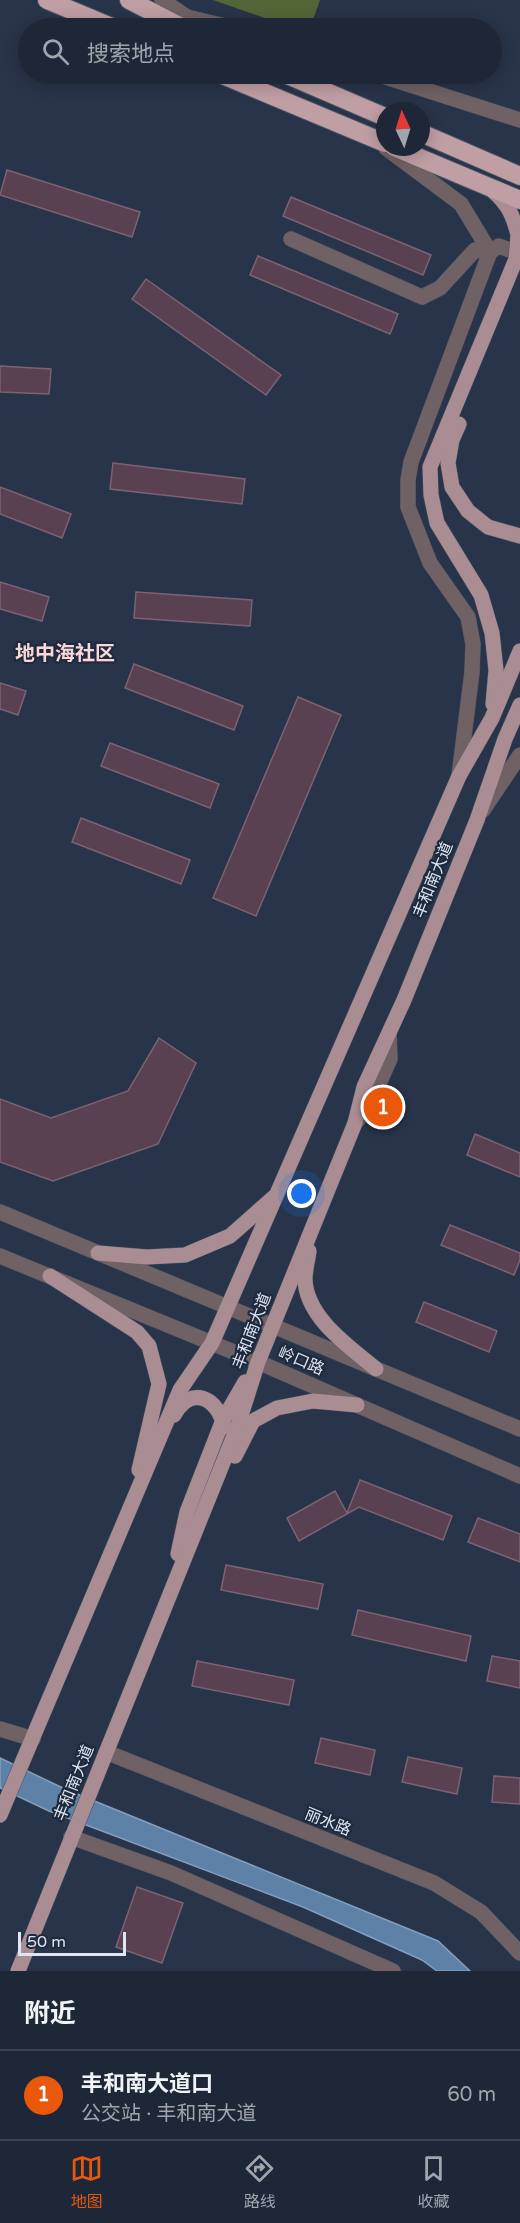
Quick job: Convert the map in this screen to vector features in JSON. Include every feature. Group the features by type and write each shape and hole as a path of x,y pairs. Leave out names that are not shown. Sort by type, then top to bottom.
{"highway":[{"path":"47,0 90,18"},
{"path":"129,0 164,18"},
{"path":"244,84 376,139"},
{"path":"308,84 376,113"},
{"path":"430,137 520,176"},
{"path":"415,156 520,200"}],"main road":[{"path":"497,167 520,164"},
{"path":"488,187 505,202 512,213 518,235 518,257 430,467 430,495 436,523 481,595 492,633 496,670 492,718"},
{"path":"520,275 452,440 448,463 452,487 468,511 488,527 520,536"},
{"name":"丰和南大道","path":"0,1815 180,1390 212,1343 459,776 492,718 520,651"},
{"name":"丰和南大道","path":"18,1971 221,1469 258,1362 355,1123 364,1087 389,1035 477,820 520,705"},
{"path":"506,739 520,722"},
{"path":"98,1253 147,1257 185,1255 230,1236 278,1192"},
{"path":"312,1229 305,1280 311,1300 329,1330 376,1369"},
{"path":"50,1276 137,1332 149,1346 159,1384 128,1513"},
{"path":"172,1590 187,1512 223,1420 258,1362"},
{"path":"158,1444 180,1403 197,1397 204,1398 215,1405 223,1420 225,1434 221,1469"},
{"path":"195,1533 253,1421 277,1408 313,1401 357,1405"}],"street":[{"path":"162,0 190,18"},
{"path":"407,84 520,120"},
{"path":"399,156 461,204 490,252"},
{"path":"291,239 422,297 440,288 475,250 490,252"},
{"path":"459,776 474,644 468,617 430,562 408,507 408,480 411,462 490,252 499,246 518,257"},
{"path":"477,820 520,755"},
{"name":"岭口路","path":"0,1212 520,1429"},
{"name":"岭口路","path":"0,1256 258,1362 520,1476"},
{"path":"0,1730 33,1739"},
{"name":"丽水路","path":"106,1752 434,1883 481,1912 520,1953"},
{"path":"73,1832 393,1971"}],"green space":[{"path":"213,0 320,0 314,18 264,18"}],"water":[{"path":"0,1758 65,1789 438,1941 470,1971 437,1971 422,1960 303,1907 49,1811 0,1788"}],"building":[{"path":"7,170 140,212 132,237 0,195"},
{"path":"291,197 431,255 423,275 283,216"},
{"path":"258,256 398,314 390,334 250,275"},
{"path":"146,279 281,375 266,395 132,299"},
{"path":"0,366 51,369 49,394 0,392"},
{"path":"113,463 245,479 242,504 110,489"},
{"path":"0,487 71,514 62,538 0,514"},
{"path":"0,582 49,597 42,621 0,609"},
{"path":"136,592 252,600 250,626 134,618"},
{"path":"134,664 243,706 234,730 125,688"},
{"path":"0,683 26,691 18,715 0,709"},
{"path":"298,697 341,715 256,916 213,898"},
{"path":"110,743 219,784 210,808 101,766"},
{"path":"81,818 190,860 181,884 72,842"},
{"path":"159,1038 196,1063 158,1144 53,1181 0,1162 0,1099 51,1118 128,1091"},
{"path":"475,1134 520,1153 520,1177 467,1155"},
{"path":"450,1225 520,1253 520,1260 514,1275 441,1245"},
{"path":"424,1302 497,1331 489,1352 416,1322"},
{"path":"360,1480 452,1516 443,1540 359,1507 299,1541 287,1518 335,1491 347,1513"},
{"path":"478,1518 520,1534 520,1562 468,1542"},
{"path":"226,1565 323,1584 318,1609 221,1590"},
{"path":"358,1610 471,1636 466,1661 352,1635"},
{"path":"492,1656 520,1661 520,1688 487,1681"},
{"path":"197,1661 294,1680 289,1705 192,1686"},
{"path":"321,1738 375,1750 370,1775 315,1763"},
{"path":"408,1757 462,1768 457,1794 402,1782"},
{"path":"494,1776 520,1778 520,1804 492,1802"},
{"path":"137,1887 183,1903 162,1963 116,1947"}],"place":[{"name":"丰和南大道口","path":"383,1107"}],"district":[{"name":"地中海社区","path":"65,654"}]}
